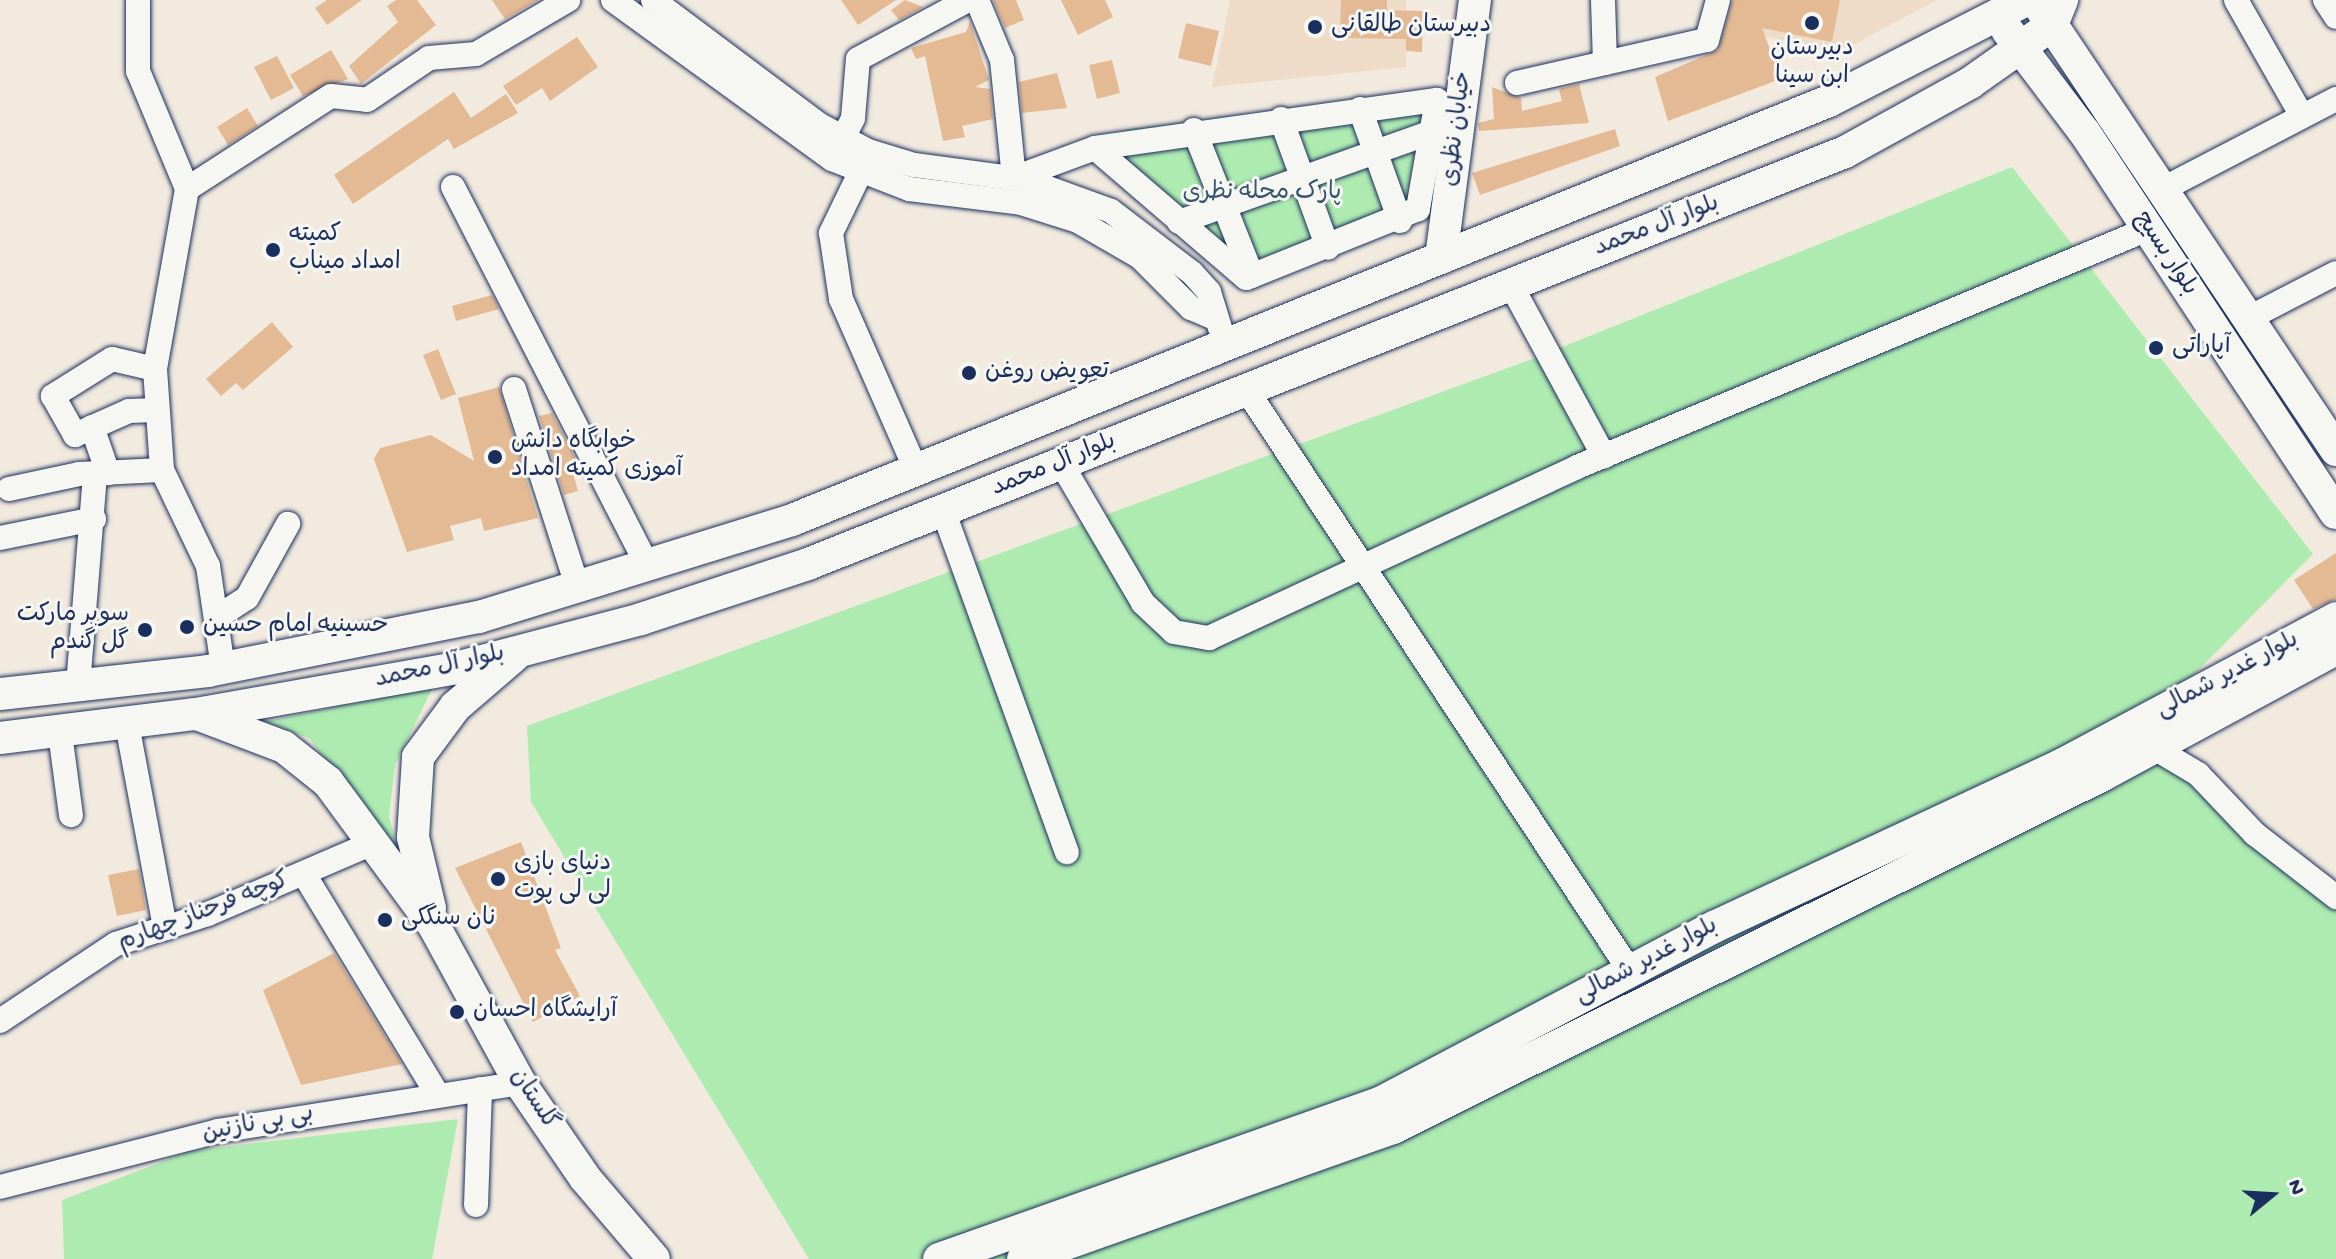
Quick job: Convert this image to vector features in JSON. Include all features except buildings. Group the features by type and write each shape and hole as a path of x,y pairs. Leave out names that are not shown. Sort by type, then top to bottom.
{"main road":[{"name":"خیابان نظری","path":"1441,258 1475,0"},
{"name":"بلوار آل محمد","path":"0,694 223,668 479,617 649,568 792,520 916,470 1222,331 1441,258 1829,101 1993,7 2026,0"},
{"name":"بلوار آل محمد","path":"0,738 196,714 519,651 808,564 1845,152 2018,47 2054,5"},
{"name":"بلوار بسیج","path":"2054,5 2161,190 2336,450"},
{"name":"بلوار بسیج","path":"1993,7 2018,47 2148,229 2336,513"},
{"path":"1829,101 1854,127 1845,152"},
{"path":"2286,439 2314,417"},
{"path":"792,520 808,564"},
{"name":"بلوار غدیر شمالی","path":"939,1259 1380,1103 1630,971 2061,765 2336,618"},
{"name":"بلوار غدیر شمالی","path":"1023,1259 1393,1128 2151,746 2336,649"},
{"name":"گلستان","path":"434,926 413,837 418,757 455,707 519,651"},
{"name":"گلستان","path":"196,714 284,747 328,782 434,926 520,1083 585,1178 656,1256"}],"street":[{"path":"138,0 138,71 187,189 155,369 162,470 208,566 219,616 223,668"},
{"path":"187,189 331,96 367,100 429,58 476,54 568,0"},
{"path":"613,0 805,143 860,173 1078,221 1140,257 1191,308 1222,331"},
{"path":"653,0 843,138 914,165 1014,178 1088,199 1133,224 1209,292 1222,331"},
{"path":"843,138 853,118 858,59 968,0"},
{"path":"977,0 1002,60 1014,178"},
{"path":"1603,0 1605,63"},
{"path":"1517,83 1707,40 1718,0"},
{"path":"2236,0 2302,116"},
{"path":"2325,0 2336,17"},
{"path":"2161,190 2336,99"},
{"path":"1014,178 1095,148 1194,130 1437,100 1418,209 1400,221 1252,276"},
{"path":"1360,109 1400,221"},
{"path":"1281,119 1328,248"},
{"path":"1194,130 1252,276"},
{"path":"1179,222 1432,132"},
{"path":"1095,148 1179,222 1252,276"},
{"path":"860,173 831,233 841,299 916,470"},
{"path":"453,187 649,568"},
{"path":"1061,463 1143,603 1174,632 1209,638 1362,564 1604,456 2148,229"},
{"path":"2247,319 2336,273"},
{"path":"1511,285 1604,456"},
{"path":"155,369 112,359 53,396 75,435 129,411 156,410"},
{"path":"514,389 578,588"},
{"path":"1246,389 1630,971"},
{"path":"78,686 80,599 102,474 92,427"},
{"path":"9,489 102,474 162,470"},
{"path":"943,510 1067,852"},
{"path":"0,538 94,519"},
{"path":"219,616 247,598 288,524"},
{"path":"127,724 165,928"},
{"path":"60,733 71,815"},
{"path":"2151,746 2198,774 2255,834 2336,897"},
{"name":"کوچه فرحناز چهارم","path":"0,1021 116,944 304,874 375,842"},
{"path":"304,874 438,1095"},
{"name":"بی بی نازنین","path":"0,1187 218,1131 520,1083"},
{"path":"476,1205 480,1089"}],"shaded area":[{"name":"دبیرستان طالقانی","path":"1230,0 1406,0 1406,67 1212,87"},
{"name":"دبیرستان ابن سینا","path":"1729,0 1937,0 1840,52 1723,28"}],"green space":[{"name":"پارک محله نظری","path":"1443,94 1423,210 1246,286 1077,146 1128,129"},
{"path":"2012,167 2313,554 2151,718 2336,908 2336,1259 809,1259 531,802 527,726 1527,361"},
{"path":"433,687 395,765 389,816 400,857 309,738 263,722"},
{"path":"458,1119 432,1259 64,1259 62,1200 190,1151"}],"place":[{"name":"دبیرستان ابن سینا","path":"1812,23"},
{"name":"دبیرستان طالقانی","path":"1315,27"},
{"name":"کمیته امداد میناب","path":"273,250"},
{"name":"آپاراتی","path":"2156,348"},
{"name":"تعویض روغن","path":"969,373"},
{"name":"خوابگاه دانش آموزی کمیته امداد","path":"495,457"},
{"name":"حسینیه امام حسین","path":"187,627"},
{"name":"سوپر مارکت گل گندم","path":"145,630"},
{"name":"دنیای بازی لی لی پوت","path":"498,879"},
{"name":"نان سنگکی","path":"385,920"},
{"name":"آرایشگاه احسان","path":"457,1012"}]}
